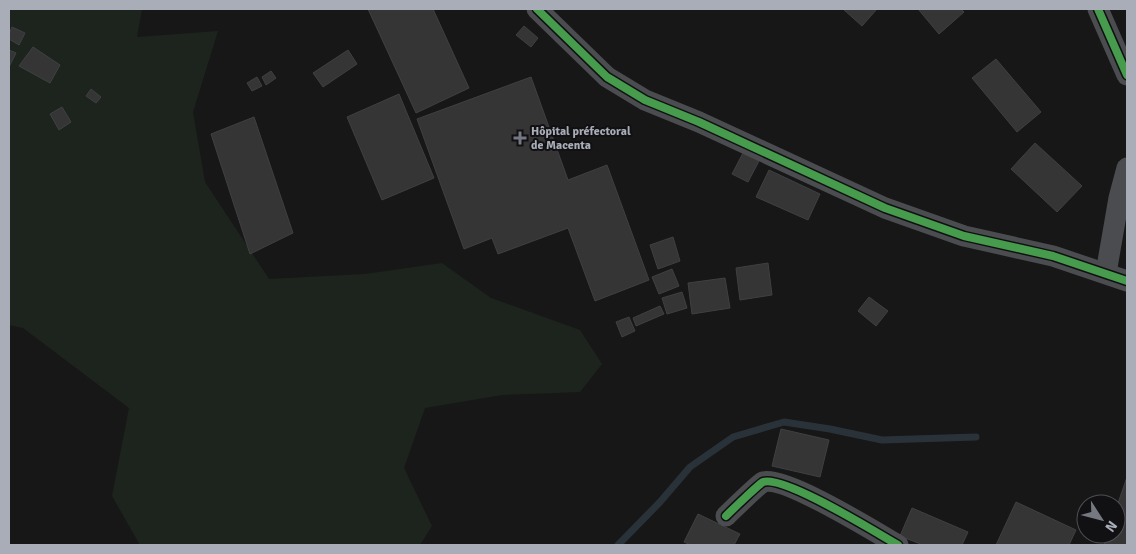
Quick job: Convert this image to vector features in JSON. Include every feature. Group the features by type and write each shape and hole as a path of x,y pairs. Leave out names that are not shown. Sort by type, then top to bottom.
{"street":[{"path":"537,9 608,76 645,100 699,122 885,208 964,236 1053,256 1127,281"},
{"path":"1098,9 1127,75"},
{"path":"1106,273 1119,198 1127,168"},
{"path":"726,516 763,482 772,482 806,494 898,545"}],"shaded area":[{"path":"9,9 142,9 137,37 218,31 193,112 205,182 269,279 365,274 442,263 491,298 580,330 602,364 580,392 502,395 425,408 404,468 432,526 420,545 140,545 112,496 129,408 23,328 9,325"}],"building":[{"path":"368,9 433,9 469,88 416,113"},
{"path":"843,9 877,9 862,26"},
{"path":"918,9 961,9 964,12 939,34"},
{"path":"524,26 538,38 531,47 516,35"},
{"path":"12,27 25,33 19,45 9,39"},
{"path":"33,47 60,65 50,83 19,66"},
{"path":"9,50 16,53 9,67"},
{"path":"348,50 357,64 323,87 313,73"},
{"path":"996,59 1041,112 1017,132 972,78"},
{"path":"271,71 276,78 266,85 262,77"},
{"path":"257,77 262,86 252,91 247,83"},
{"path":"531,77 568,180 607,165 649,280 595,301 568,228 498,254 492,238 464,249 417,119"},
{"path":"91,89 101,97 96,103 86,96"},
{"path":"399,94 434,178 382,200 347,117"},
{"path":"62,107 71,122 59,130 50,114"},
{"path":"254,117 293,233 250,254 211,134"},
{"path":"1035,143 1082,186 1057,212 1011,169"},
{"path":"743,153 759,161 748,182 732,174"},
{"path":"769,170 820,194 808,220 756,197"},
{"path":"673,237 680,261 658,269 650,245"},
{"path":"768,263 772,295 740,300 736,268"},
{"path":"672,269 679,286 659,294 652,277"},
{"path":"725,278 730,308 692,314 688,283"},
{"path":"682,292 687,308 667,314 662,298"},
{"path":"869,297 888,311 876,326 858,311"},
{"path":"660,306 664,314 636,326 633,318"},
{"path":"629,317 635,331 622,337 616,322"},
{"path":"781,429 829,440 820,477 772,466"},
{"path":"1127,477 1127,545 1104,545 1126,544 1126,494 1121,494"},
{"path":"1016,502 1076,530 1069,545 996,545"},
{"path":"912,508 968,532 962,545 923,545 900,536"},
{"path":"698,514 740,534 734,545 691,545 684,542"}],"waterway":[{"path":"618,545 660,502 690,467 733,437 784,422 882,440 976,437"}],"cycle path":[{"path":"537,9 607,77 645,100 699,122 885,208 964,236 1053,256 1127,281"},
{"path":"1098,9 1127,75"},
{"path":"726,516 763,482 774,482 790,487 830,506 898,545"}],"place":[{"name":"Hôpital préfectoral de Macenta","path":"520,138"}]}
